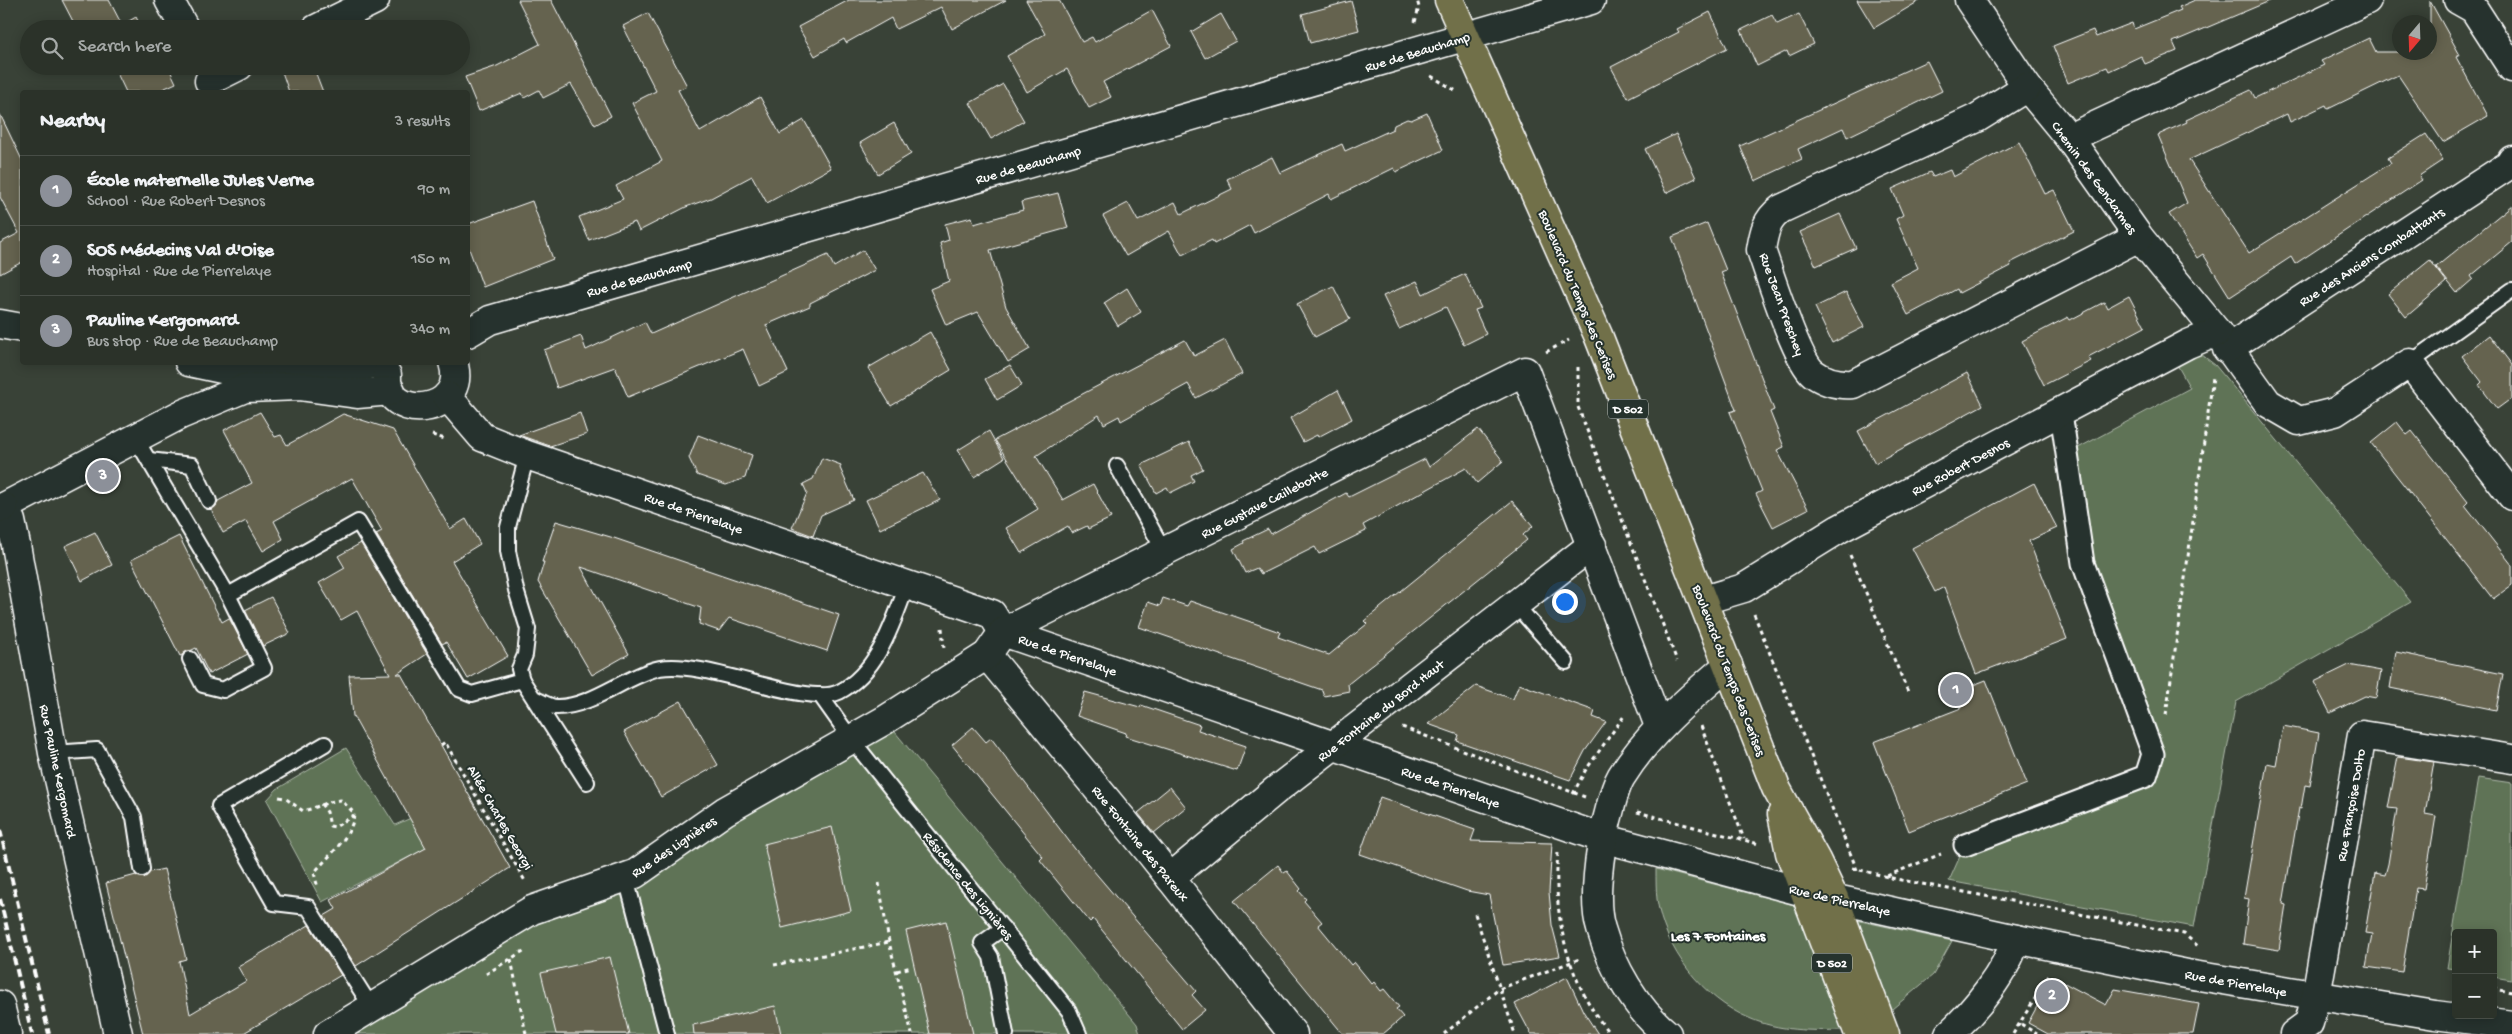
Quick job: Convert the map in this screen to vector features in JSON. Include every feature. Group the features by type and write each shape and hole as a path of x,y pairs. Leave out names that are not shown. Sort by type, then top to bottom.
{"main road":[{"name":"Boulevard du Temps des Cerises","path":"1449,0 1598,335 1704,600 1776,788 1816,860 1834,898 1885,1034"},
{"name":"Boulevard du Temps des Cerises","path":"1776,788 1790,853 1859,1034"}],"street":[{"path":"169,0 180,20"},
{"path":"334,20 375,0"},
{"name":"Rue de Beauchamp","path":"470,332 499,317 1591,0"},
{"name":"Chemin des Gendarmes","path":"1968,0 2026,87 2069,138 2139,237 2222,340"},
{"path":"2069,138 2368,0"},
{"path":"2458,0 2474,9 2512,68"},
{"name":"Rue Jean Preschey","path":"2026,87 1977,118 1781,209 1770,217 1764,232 1761,250 1800,356 1812,372 1840,385 1853,384 2139,237"},
{"name":"Rue des Anciens Combattants","path":"2222,340 2509,165 2512,160"},
{"path":"0,324 20,328"},
{"path":"2222,340 2268,403 2300,421 2335,412 2410,363 2512,496"},
{"name":"Rue Robert Desnos","path":"1704,600 1744,588 1839,529 2188,344 2222,340"},
{"path":"176,365 190,376 194,391 180,415"},
{"path":"203,365 254,374 298,386 356,394 391,391"},
{"path":"2,507 142,450 180,415 254,374 345,370 369,365"},
{"path":"388,365 386,379 391,391 399,401 411,407 425,408 437,404 447,396 454,384 454,365"},
{"name":"Rue Gustave Caillebotte","path":"1003,632 1525,371 1592,545"},
{"name":"Rue de Pierrelaye","path":"447,396 482,437 527,455 992,614 1003,632 1602,838 1804,892 2016,939 2188,974 2435,1015 2512,1025"},
{"path":"1965,845 2146,776 2153,754 2083,563 2061,413"},
{"name":"Rue Pauline Kergomard","path":"2,507 10,521 16,545 53,753 118,1034"},
{"path":"1592,545 1659,726"},
{"name":"Rue Fontaine du Bord Haut","path":"1170,878 1276,790 1336,746 1592,545"},
{"name":"Rue des Lignières","path":"328,1034 532,910 635,874 725,811 852,740 987,655 1003,632"},
{"name":"Rue Fontaine des Pareux","path":"987,655 1170,878 1292,1034"},
{"path":"1666,1034 1651,1021 1627,988 1600,928 1597,898 1602,838 1620,778 1659,726 1728,665"},
{"name":"Rue Françoise Dolto","path":"2316,996 2362,735 2512,759"},
{"path":"1949,1034 1983,996 2012,952 2016,939"},
{"path":"2294,1034 2309,1023 2316,996"},
{"path":"0,1005 7,1034"}],"lane":[{"path":"2410,363 2512,290"},
{"path":"142,450 192,465 209,501"},
{"path":"142,450 228,595 264,668 223,690 203,685 190,659"},
{"path":"527,455 508,527 508,551 516,590 528,629 525,655 519,669 522,680 588,782"},
{"path":"1117,466 1164,551"},
{"path":"228,595 358,522 459,688 472,694 522,680"},
{"path":"536,699 556,707 579,703 660,668 687,668 820,695 839,692 867,670 884,646 907,585"},
{"path":"1516,605 1566,662"},
{"name":"Résidence des Lignières","path":"820,695 852,740 1069,1011 1079,1034"},
{"path":"325,744 219,806 274,903 308,907 372,1008"},
{"path":"53,753 97,750 134,817 142,868"},
{"path":"635,874 627,882 667,1034"},
{"path":"1003,928 982,943 991,957 1006,1034"}],"path":[{"path":"1417,0 1419,8 1412,33 1430,76 1450,87 1461,96"},
{"path":"1566,331 1572,347"},
{"path":"1579,362 1578,407 1676,661"},
{"path":"2142,723 2166,714 2213,375"},
{"path":"1839,529 1908,692"},
{"path":"1744,588 1857,870"},
{"path":"942,624 945,656 944,682"},
{"path":"1691,698 1744,840"},
{"path":"1373,716 1573,793 1768,847"},
{"name":"Allée Charles Georgi","path":"441,745 446,742 533,895 532,910"},
{"path":"263,780 269,795 285,798 303,811 314,809 327,801 341,800 354,815 354,823 348,833 314,873 320,899 308,907"},
{"path":"321,804 327,812 330,826 335,827 354,815"},
{"path":"1885,876 1965,845"},
{"path":"1849,868 2184,934 2205,952"},
{"path":"879,883 889,942 912,1034"},
{"path":"1475,914 1515,1034"},
{"path":"774,964 889,942"},
{"path":"1444,1034 1499,989 1609,948"},
{"path":"2013,1034 2049,977 2061,948"},
{"path":"511,960 526,1034"},
{"path":"896,971 911,967"},
{"path":"2497,990 2512,992"},
{"path":"2021,1024 2037,1034"}],"green space":[{"path":"2188,344 2215,365 2411,602 2236,702 2194,927 1949,881 1965,845 2146,776 2153,754 2081,547 2067,454 2190,388 2175,361"},
{"path":"885,720 1137,1024 1140,1034 329,1034"},
{"path":"346,748 395,825 427,811 440,841 322,902 267,800 277,789"},
{"path":"2478,778 2512,783 2512,980 2497,978 2497,929 2453,929"},
{"path":"1656,869 1798,906 1842,1030 1807,1030 1771,1026 1749,1018 1716,998 1688,970 1668,936 1661,918 1657,899"},
{"path":"1847,918 1952,941 1933,975 1886,1014"},
{"path":"2452,937 2452,969 2447,968"}],"building":[{"path":"62,0 109,0 119,20 72,20"},
{"path":"518,0 551,0 611,116 595,125 571,84 543,98 539,90 524,98 522,93 479,111 465,77 497,66 540,44"},
{"path":"849,0 1006,0 952,29 941,7 896,29 891,18 846,43 844,39 815,56 798,27"},
{"path":"1026,0 1059,0 1082,42 1092,37 1095,42 1152,10 1171,46 1103,82 1111,97 1089,108 1067,69 1027,92 1007,56 1045,34"},
{"path":"1857,0 1921,0 1874,28"},
{"path":"2195,0 2272,0 2173,42 2177,51 2145,64 2141,56 2109,71 2107,67 2068,83 2053,46 2093,30 2096,37 2132,23 2134,29 2181,10 2179,7"},
{"path":"1351,1 1359,30 1310,43 1302,14"},
{"path":"2430,1 2460,55 2456,57 2488,116 2443,142 2398,75 2328,109 2326,105 2290,122 2287,114 2189,160 2249,253 2391,163 2388,158 2426,134 2443,160 2419,176 2422,180 2295,264 2291,257 2230,297 2203,254 2197,258 2169,214 2187,203 2158,135 2251,90 2255,98 2324,65 2321,61 2369,38 2376,52 2392,52 2392,60 2437,60 2437,15 2430,15"},
{"path":"1710,12 1727,48 1628,98 1611,67 1679,32 1677,29"},
{"path":"648,13 687,86 678,90 700,132 760,97 780,134 804,120 831,168 767,203 752,176 711,198 686,207 639,231 635,222 589,240 579,217 623,199 616,186 662,161 632,103 656,91 623,26"},
{"path":"1221,14 1236,41 1205,58 1191,32"},
{"path":"1799,14 1814,44 1789,56 1787,51 1757,66 1741,30 1772,15 1777,24"},
{"path":"1927,61 1942,91 1847,137 1843,128 1798,149 1802,159 1755,181 1740,146"},
{"path":"118,75 172,75 176,83 160,90 125,90"},
{"path":"283,75 316,75 322,90 288,90"},
{"path":"1003,84 1024,121 991,139 970,103"},
{"path":"1427,113 1443,150 1396,172 1394,168 1331,199 1329,194 1254,233 1250,225 1214,244 1212,240 1182,255 1169,231 1126,256 1103,216 1128,203 1138,221 1175,202 1181,214 1232,189 1227,179 1272,157 1280,173 1342,144 1345,151 1393,129 1394,125"},
{"path":"0,114 20,156 20,263 0,274 0,243 19,233 0,197"},
{"path":"894,123 911,154 878,174 860,143"},
{"path":"1676,134 1696,178 1666,193 1645,149"},
{"path":"2019,142 2045,194 2054,190 2074,231 2010,263 2011,266 1959,293 1957,289 1908,315 1891,282 1918,268 1896,219 1903,215 1892,189 1930,172 1933,177 1950,170 1953,177"},
{"path":"1058,193 1068,228 990,250 1006,307 1030,349 1008,362 978,312 946,325 930,289 949,281 940,243 949,240 945,224 972,217 974,224 1023,210 1021,202"},
{"path":"532,201 553,259 483,287 470,251 470,223"},
{"path":"2512,205 2512,242 2471,276 2473,279 2457,293 2436,267"},
{"path":"1840,214 1856,248 1816,266 1800,232"},
{"path":"1707,223 1726,270 1721,272 1774,410 1770,412 1784,447 1777,450 1808,509 1773,527 1756,494 1762,491 1730,412 1736,410 1672,237"},
{"path":"863,250 875,270 810,303 810,306 766,325 788,372 759,386 743,349 628,397 615,367 557,388 544,350 581,336 586,350 645,322 651,334 828,255 834,267"},
{"path":"2430,260 2447,282 2406,317 2388,294"},
{"path":"1465,274 1481,308 1475,310 1486,334 1464,345 1446,307 1399,329 1383,296 1417,281 1423,294"},
{"path":"1333,286 1350,319 1315,337 1297,304"},
{"path":"1127,288 1141,312 1118,326 1104,303"},
{"path":"1846,292 1864,327 1832,343 1815,307"},
{"path":"2129,296 2145,327 2088,357 2091,361 2044,385 2022,341 2068,317 2070,320 2104,302 2107,308"},
{"path":"930,332 951,370 891,406 868,368"},
{"path":"2489,335 2512,365 2512,398 2497,409 2479,385 2482,382 2462,356"},
{"path":"1185,340 1194,356 1225,340 1242,374 1196,398 1188,384 1121,421 1119,416 1104,424 1099,415 1036,456 1063,500 1093,484 1111,518 1088,529 1087,526 1072,533 1068,526 1021,553 1006,528 1038,509 995,440"},
{"path":"1010,365 1022,385 997,400 985,379"},
{"path":"1967,373 1983,405 1875,463 1858,431"},
{"path":"1338,390 1352,419 1318,437 1317,435 1303,442 1290,418"},
{"path":"260,412 275,437 281,435 287,445 343,414 393,430 450,529 466,519 480,544 452,561 508,656 468,679 446,642 442,644 376,534 382,531 352,478 274,521 283,539 263,551 246,521 223,533 211,509 216,506 218,501 252,483 224,430"},
{"path":"580,413 587,434 550,446 519,435"},
{"path":"2397,422 2407,435 2412,431 2468,502 2465,505 2512,565 2512,585 2493,599 2371,443"},
{"path":"1478,429 1503,461 1477,483 1466,468 1363,525 1366,531 1319,554 1315,547 1261,574 1257,568 1245,573 1233,549 1244,543 1243,541 1268,529 1271,534 1346,493 1349,497 1425,459 1429,467"},
{"path":"989,431 1004,458 974,477 958,450"},
{"path":"698,435 752,455 745,478 726,485 697,475 689,458"},
{"path":"1189,442 1203,469 1191,475 1194,481 1170,493 1167,487 1156,493 1141,465"},
{"path":"822,458 841,465 840,468 854,500 821,515 813,536 792,528 807,493 803,484 813,479"},
{"path":"923,473 940,500 880,529 866,500"},
{"path":"2034,483 2057,528 2029,541 2067,639 1976,674 1944,587 1935,592 1912,548"},
{"path":"1512,501 1533,526 1523,535 1527,540 1348,684 1349,691 1324,696 1322,690 1139,627 1148,602 1160,606 1163,598 1187,606 1190,601 1280,632 1278,637 1329,655 1367,624 1364,621"},
{"path":"556,521 614,538 839,615 827,651 729,618 719,631 699,624 701,608 581,567 629,654 592,675 538,582 544,562 542,562"},
{"path":"95,532 112,565 82,581 65,546"},
{"path":"179,536 222,622 229,618 248,654 209,674 196,648 180,656 131,560"},
{"path":"361,543 427,654 397,674 401,674 510,868 356,966 324,916 336,909 331,900 426,848 353,716 349,675 390,674 357,611 341,620 319,583 345,568 338,556"},
{"path":"271,597 290,633 263,646 245,610"},
{"path":"2396,652 2503,674 2496,710 2390,688"},
{"path":"2349,665 2381,671 2376,698 2365,696 2330,713 2314,682"},
{"path":"1986,680 2027,784 1909,831 1874,742 1961,708 1955,692"},
{"path":"1519,684 1595,711 1593,717 1606,722 1585,751 1570,780 1457,741 1459,735 1428,724 1476,686 1513,699"},
{"path":"1085,692 1140,707 1141,705 1200,725 1198,730 1246,746 1237,771 1125,736 1126,733 1077,716"},
{"path":"681,701 718,765 661,797 624,732"},
{"path":"2283,726 2319,733 2310,786 2305,785 2301,809 2299,808 2283,904 2286,905 2279,950 2243,944 2249,899 2244,898 2267,763 2276,765"},
{"path":"973,727 986,742 991,738 1075,849 1196,991 1192,995 1205,1010 1182,1029 1093,919 1090,922 1040,860 1043,857 952,745"},
{"path":"2398,757 2434,762 2425,814 2436,816 2424,889 2416,888 2402,972 2366,967 2372,934 2365,933 2375,873 2385,875 2388,864 2397,809 2388,808"},
{"path":"1170,787 1186,807 1154,833 1138,813"},
{"path":"1380,797 1475,830 1471,841 1552,843 1549,892 1552,925 1560,956 1503,965 1489,895 1467,891 1360,854"},
{"path":"832,827 851,911 782,928 764,844"},
{"path":"1278,865 1284,873 1287,871 1301,889 1299,891 1306,899 1304,901 1322,922 1318,925 1351,965 1354,962 1372,984 1374,982 1381,991 1384,989 1399,1007 1396,1009 1403,1017 1383,1034 1343,1034 1234,901"},
{"path":"164,869 186,959 179,961 190,1014 246,981 238,967 309,925 341,975 242,1034 143,1034 106,883 136,875 144,878 150,872"},
{"path":"946,921 973,1034 930,1034 906,931"},
{"path":"610,957 629,1034 556,1034 541,973"},
{"path":"1567,977 1583,1011 1598,1034 1531,1034 1515,1004"},
{"path":"2053,977 2106,1005 2115,989 2199,1004 2193,1034 2048,1034 2028,1023"},
{"path":"775,1006 781,1034 694,1034 693,1025"}],"railway":[{"path":"0,830 49,1034"},
{"path":"0,899 32,1034"}],"place":[{"name":"Pauline Kergomard","path":"103,476"},
{"name":"École maternelle Jules Verne","path":"1956,690"},
{"name":"SOS Médecins Val d'Oise","path":"2052,996"}],"district":[{"name":"Les 7 Fontaines","path":"1718,935"}]}
